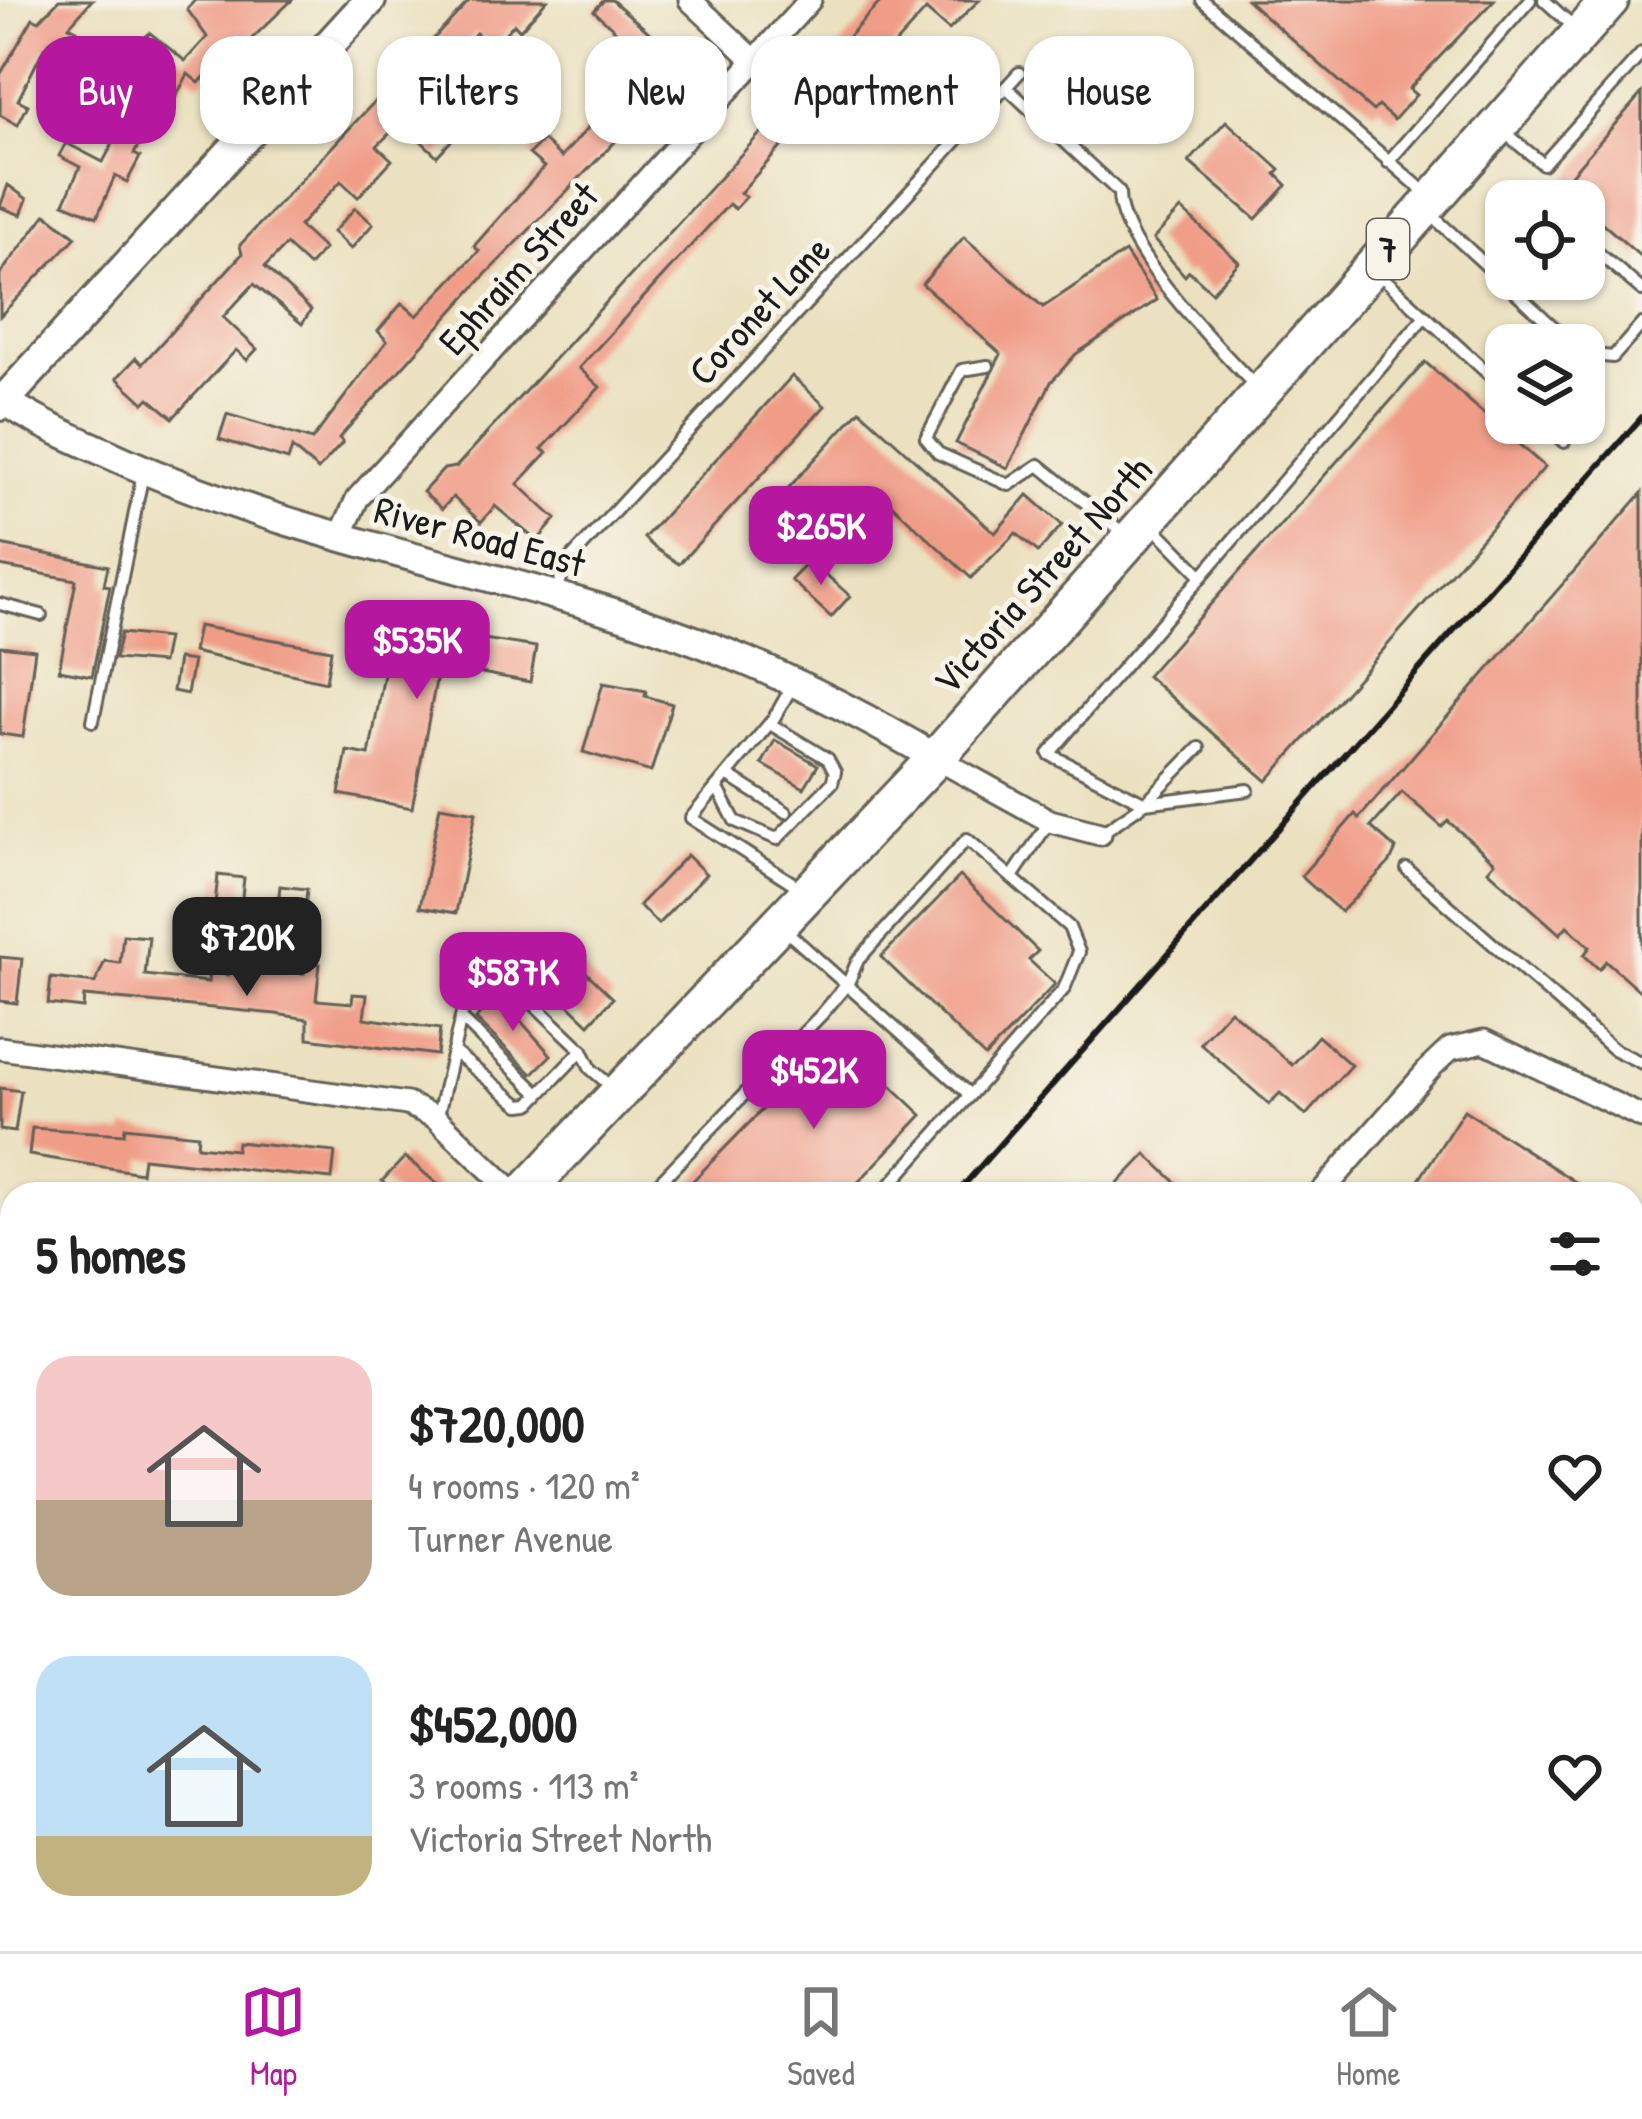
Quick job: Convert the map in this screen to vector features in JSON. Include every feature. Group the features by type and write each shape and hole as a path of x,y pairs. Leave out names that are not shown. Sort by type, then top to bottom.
{"main road":[{"path":"1,401 370,0"},
{"name":"Victoria Street North","path":"531,1182 936,758 1610,0"}],"street":[{"path":"690,0 751,57"},
{"name":"Ephraim Street","path":"778,36 810,0"},
{"name":"Ephraim Street","path":"340,538 357,499 751,65"},
{"name":"River Road East","path":"1,401 144,470 340,538 555,595 726,649 796,679 936,758"},
{"path":"936,758 1050,821 1100,834"},
{"path":"1330,1182 1450,1049 1484,1040 1642,1118"},
{"path":"0,1048 407,1104 436,1119 506,1182"}],"lane":[{"path":"1202,0 1388,162 1552,324"},
{"path":"1388,162 1530,0"},
{"path":"1544,0 1581,33"},
{"path":"1497,127 1543,164 1642,53"},
{"name":"Coronet Lane","path":"555,595 575,554 1019,73"},
{"path":"1006,87 1119,192 1118,217 1187,315 1261,392"},
{"path":"1605,259 1642,290"},
{"path":"1372,268 1485,371"},
{"path":"1248,790 1145,803 1049,754 1425,316"},
{"path":"1605,356 1613,357 1642,324"},
{"path":"988,366 962,370 926,438 938,453 1009,485 1039,465 1202,576"},
{"path":"93,721 144,470"},
{"path":"0,604 41,615"},
{"path":"796,679 770,724 691,818 808,893"},
{"path":"717,788 735,820 777,839 832,783 835,772 828,759 770,724"},
{"path":"1100,834 1145,803 1199,748"},
{"path":"727,775 786,812"},
{"path":"1012,877 1050,821"},
{"path":"659,1182 848,983 858,960 967,839 1069,927 1079,952 1064,989 893,1182"},
{"path":"1407,869 1613,1049 1642,1063"},
{"path":"778,924 970,1095"},
{"path":"436,1119 464,1021 477,950 583,1050 591,1069 619,1093"},
{"path":"464,1021 539,1094"},
{"path":"455,1053 520,1106 530,1104 583,1050"}],"building":[{"path":"59,0 92,0 69,26 77,30 73,36 36,36 36,64 18,100 28,105 18,125 0,115 0,75 33,18 39,21"},
{"path":"195,0 292,0 255,36 206,36 187,9"},
{"path":"470,0 547,0 520,30 514,24 502,36 436,36"},
{"path":"604,0 612,0 653,36 621,36 594,11"},
{"path":"882,0 979,0 949,30 926,10 903,36 849,36"},
{"path":"1247,0 1494,0 1409,89 1416,95 1394,120 1378,106 1373,111"},
{"path":"200,45 200,82 188,74 176,96 176,54 185,61"},
{"path":"1642,93 1642,258 1605,225 1605,180 1566,180"},
{"path":"377,99 377,146 392,160 358,197 341,181 299,226 324,249 309,266 286,245 265,267 311,310 302,324 254,284 223,317 257,349 247,360 236,350 173,418 149,398 144,403 117,378 136,358 142,364 242,254 240,245 335,144 353,144 353,125"},
{"path":"1226,121 1280,170 1276,174 1287,185 1256,219 1189,162"},
{"path":"585,131 585,144 613,144 486,274 339,438 343,442 318,470 292,448 288,460 219,439 227,414 312,440 387,341 378,331 402,303 417,316 479,251 474,246 544,167 529,154 539,144 547,144 561,157"},
{"path":"65,144 103,162 113,144 139,144 134,154 140,157 127,182 115,176 97,217 64,203 80,167 59,156"},
{"path":"424,144 448,144 437,156"},
{"path":"751,144 784,144 740,193 746,197 735,209 729,204 579,368 600,387 542,449 547,453 518,484 556,519 537,541 495,506 481,522 453,497 442,509 423,492 444,469 456,467"},
{"path":"8,185 27,199 21,215 0,207"},
{"path":"355,208 373,224 351,249 333,232"},
{"path":"1181,209 1239,262 1212,292 1189,271 1185,276 1153,239"},
{"path":"46,214 76,237 0,316 0,274"},
{"path":"964,237 1043,307 1125,252 1157,300 1076,354 1051,382 1008,468 956,443 1001,354 922,284"},
{"path":"1425,362 1485,414 1485,444 1519,444 1545,467 1267,781 1147,676"},
{"path":"792,376 825,406 679,564 655,548 644,538"},
{"path":"860,410 995,533 1028,495 1062,525 1038,552 1016,533 971,578 888,501 850,502 822,532 782,495"},
{"path":"1642,493 1642,993 1606,961 1599,969 1584,955 1590,947 1567,926 1560,934 1488,870 1495,862 1448,821 1442,827 1402,792 1371,827 1396,849 1390,862 1341,912 1301,876 1355,814 1359,818"},
{"path":"0,545 108,566 104,585 110,586 92,676 59,670 76,580 0,566"},
{"path":"810,560 850,596 831,617 791,580"},
{"path":"372,622 536,647 530,682 439,665 412,808 339,794 347,751 369,755 385,669 364,665"},
{"path":"198,626 331,650 326,682 193,652"},
{"path":"121,633 167,638 162,663 115,659"},
{"path":"0,646 35,650 23,737 0,734"},
{"path":"178,659 193,661 187,694 173,691"},
{"path":"603,683 646,691 645,696 672,704 651,772 583,752"},
{"path":"775,740 818,765 804,788 762,764"},
{"path":"440,806 476,812 456,913 420,907"},
{"path":"687,855 706,874 658,924 639,905"},
{"path":"218,875 244,878 239,925 213,923"},
{"path":"960,876 1038,951 1029,960 1055,984 985,1057 881,957"},
{"path":"280,886 307,889 303,933 275,930"},
{"path":"123,935 149,937 145,975 208,982 209,972 228,975 229,960 247,961 246,967 304,973 305,962 320,964 316,1000 352,1003 353,994 367,995 364,1018 440,1029 437,1055 308,1038 308,1019 276,1014 84,996 83,1008 48,1004 51,978 95,983 105,961 120,963"},
{"path":"0,957 22,959 17,1003 0,1001"},
{"path":"571,958 613,998 589,1024 547,984"},
{"path":"496,993 551,1055 532,1074 476,1019"},
{"path":"1230,1010 1292,1065 1318,1036 1351,1065 1306,1115 1280,1093 1269,1104 1200,1043"},
{"path":"836,1034 922,1115 858,1182 692,1182"},
{"path":"0,1088 21,1091 15,1132 0,1130"},
{"path":"1464,1110 1575,1182 1418,1182"},
{"path":"125,1127 198,1135 197,1146 236,1150 237,1142 335,1152 332,1179 143,1158 141,1173 29,1155 32,1128 124,1134"},
{"path":"1146,1154 1175,1182 1119,1182"},
{"path":"405,1157 435,1182 383,1182"}],"railway":[{"path":"967,1182 1642,417"}]}
